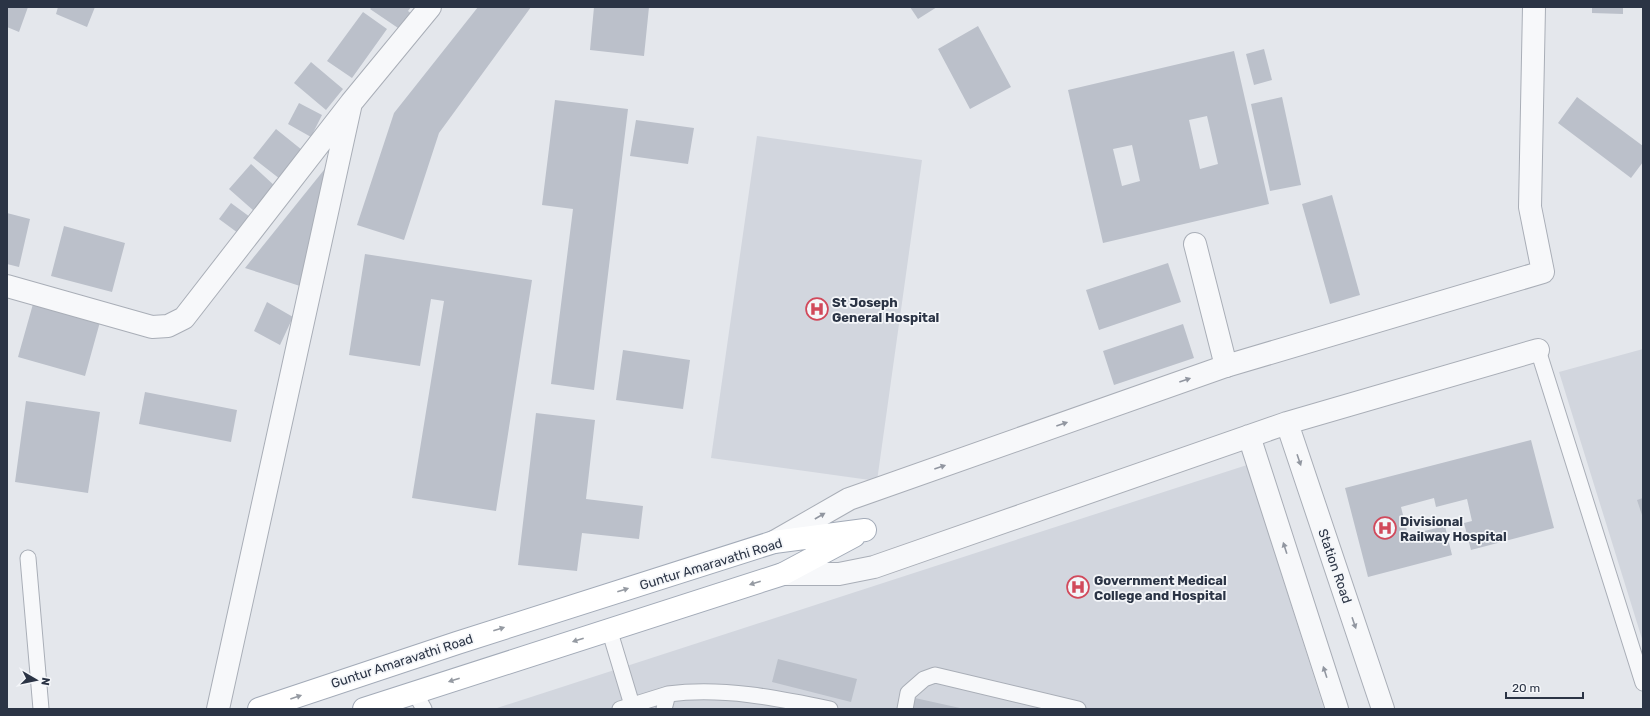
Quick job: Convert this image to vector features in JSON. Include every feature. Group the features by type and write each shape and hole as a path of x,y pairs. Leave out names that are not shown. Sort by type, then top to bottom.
{"main road":[{"name":"Guntur Amaravathi Road","path":"259,709 457,643 774,542 865,530 783,574 609,629 420,701 364,709"}],"street":[{"path":"7,286 152,327 168,326 184,318 351,103 430,7"},
{"path":"774,542 849,499 1226,366 1542,272 1530,207 1534,7"},
{"path":"218,709 351,103"},
{"path":"1195,244 1226,366"},
{"path":"783,574 839,574 874,568 1287,423 1538,350"},
{"name":"Station Road","path":"1287,423 1383,709"},
{"path":"1249,436 1337,709"}],"lane":[{"path":"1538,350 1643,683"},
{"path":"28,558 41,709"},
{"path":"609,629 626,707 668,694 691,691 766,696 830,709"},
{"path":"905,709 908,693 924,679 935,675 1078,709"},
{"path":"664,709 668,694"}],"shaded area":[{"name":"St Joseph General Hospital","path":"757,136 922,160 877,481 711,458"},
{"path":"1643,349 1643,642 1559,372"},
{"name":"Government Medical College and Hospital","path":"1247,465 1324,709 494,709"}],"building":[{"path":"7,7 28,7 19,32 7,27"},
{"path":"58,7 95,7 87,27 56,14"},
{"path":"372,7 411,7 408,11 412,14 401,30 370,9"},
{"path":"478,7 531,7 439,133 404,240 357,225 394,113"},
{"path":"594,7 649,7 644,56 590,50"},
{"path":"910,7 937,7 918,19"},
{"path":"1592,7 1623,7 1623,14 1592,13"},
{"path":"363,12 387,29 352,78 327,61"},
{"path":"978,26 1011,87 970,109 938,49"},
{"path":"1264,49 1272,80 1254,85 1246,54"},
{"path":"1234,51 1269,204 1103,243 1068,90","holes":["1207,116 1218,164 1200,169 1189,120","1132,145 1140,181 1122,186 1113,149"]},
{"path":"311,62 343,89 326,110 294,83"},
{"path":"1282,97 1301,185 1270,191 1251,104"},
{"path":"1577,97 1643,146 1643,162 1631,178 1558,123"},
{"path":"555,100 628,109 594,390 551,384 573,209 542,205"},
{"path":"299,103 322,115 311,137 288,124"},
{"path":"636,120 694,128 688,164 630,156"},
{"path":"276,129 302,150 280,179 253,158"},
{"path":"336,155 303,287 245,268"},
{"path":"251,164 276,187 254,211 229,189"},
{"path":"1332,195 1360,295 1330,304 1302,204"},
{"path":"231,203 250,217 238,233 219,219"},
{"path":"7,213 30,219 19,267 7,264"},
{"path":"64,226 125,243 112,292 51,276"},
{"path":"365,254 532,280 496,511 412,498 444,301 431,299 420,366 349,355"},
{"path":"1168,263 1181,302 1099,330 1086,290"},
{"path":"267,302 293,317 280,345 254,331"},
{"path":"33,304 100,322 85,376 18,357"},
{"path":"1183,324 1194,358 1114,385 1103,351"},
{"path":"623,350 690,360 683,409 616,400"},
{"path":"145,392 237,410 231,442 139,424"},
{"path":"26,401 100,412 88,493 15,482"},
{"path":"536,413 595,420 586,499 643,506 639,539 582,533 577,571 518,565"},
{"path":"1531,440 1554,528 1471,550 1464,523 1472,521 1467,499 1436,507 1434,498 1401,507 1408,535 1445,526 1452,555 1368,577 1345,488"},
{"path":"1643,498 1643,518 1637,500"},
{"path":"778,659 857,679 851,702 772,682"},
{"path":"915,698 960,708 960,709 912,709"}],"place":[{"name":"St Joseph General Hospital","path":"817,309"},
{"name":"Divisional Railway Hospital","path":"1385,528"},
{"name":"Government Medical College and Hospital","path":"1078,587"}]}
